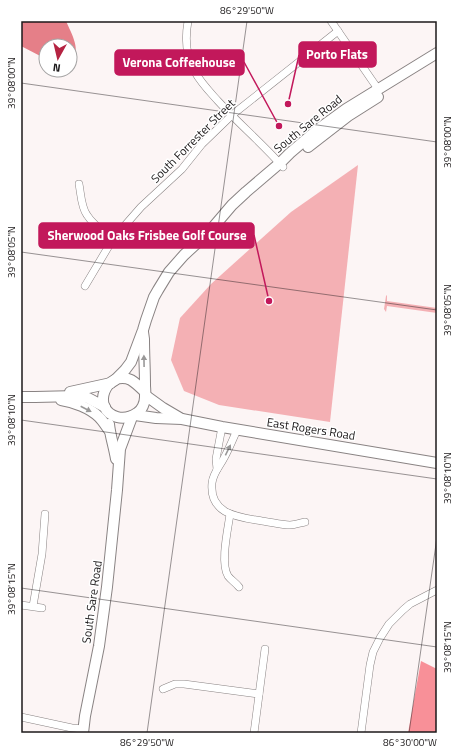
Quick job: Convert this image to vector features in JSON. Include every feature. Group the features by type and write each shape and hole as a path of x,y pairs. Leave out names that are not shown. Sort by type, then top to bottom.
{"main road":[{"name":"South Sare Road","path":"281,166 290,153 346,109 437,53"},
{"name":"South Sare Road","path":"112,382 131,362 154,297 170,272 184,255 209,232 232,205 246,192 348,116 437,60"},
{"name":"South Sare Road","path":"143,330 145,394"},
{"path":"21,397 77,396 88,398 106,409 114,416 121,418 134,416 140,412 143,406 145,394 131,380 120,379 79,391 50,396"},
{"path":"106,409 103,402 104,391 112,382"},
{"name":"East Rogers Road","path":"145,394 163,408 182,418"},
{"path":"35,397 62,400 79,405 96,415 109,430"},
{"name":"South Sare Road","path":"106,409 109,430 115,450 118,473"},
{"name":"South Sare Road","path":"83,731 99,646 107,588 120,449 134,416"},
{"name":"East Rogers Road","path":"134,416 182,418 236,430 437,463"},
{"path":"122,444 132,428 136,425 156,418"}],"street":[{"path":"188,21 186,42 190,60 195,72 203,84 281,166"},
{"path":"331,21 378,89"},
{"name":"South Forrester Street","path":"85,286 113,239 141,207 182,169 202,144 232,115 338,32"},
{"path":"79,184 86,214 113,239"},
{"path":"216,469 216,459 222,427"},
{"path":"236,430 234,439 216,469 212,481 212,490 220,506 230,514 239,517 290,525 305,522"},
{"path":"33,606 42,554 45,514"},
{"path":"230,514 224,565 228,576 239,587"},
{"path":"361,733 370,665 373,652 380,638 389,624 410,604 437,590"},
{"path":"21,605 42,608"},
{"path":"254,733 265,649"},
{"path":"163,689 175,684 184,684 259,694"},
{"path":"21,717 83,731"}],"shaded area":[{"path":"21,21 66,21 73,38 38,38 38,55 21,46"},
{"path":"358,165 330,422 219,405 184,391 171,360 180,318 211,284 291,212"},
{"path":"387,295 387,301 437,308 437,313 387,306 386,312 384,309"},
{"path":"421,661 437,669 437,733 408,733"}],"place":[{"name":"Porto Flats","path":"288,104"},
{"name":"Verona Coffeehouse","path":"279,126"},
{"name":"Sherwood Oaks Frisbee Golf Course","path":"269,301"}]}
